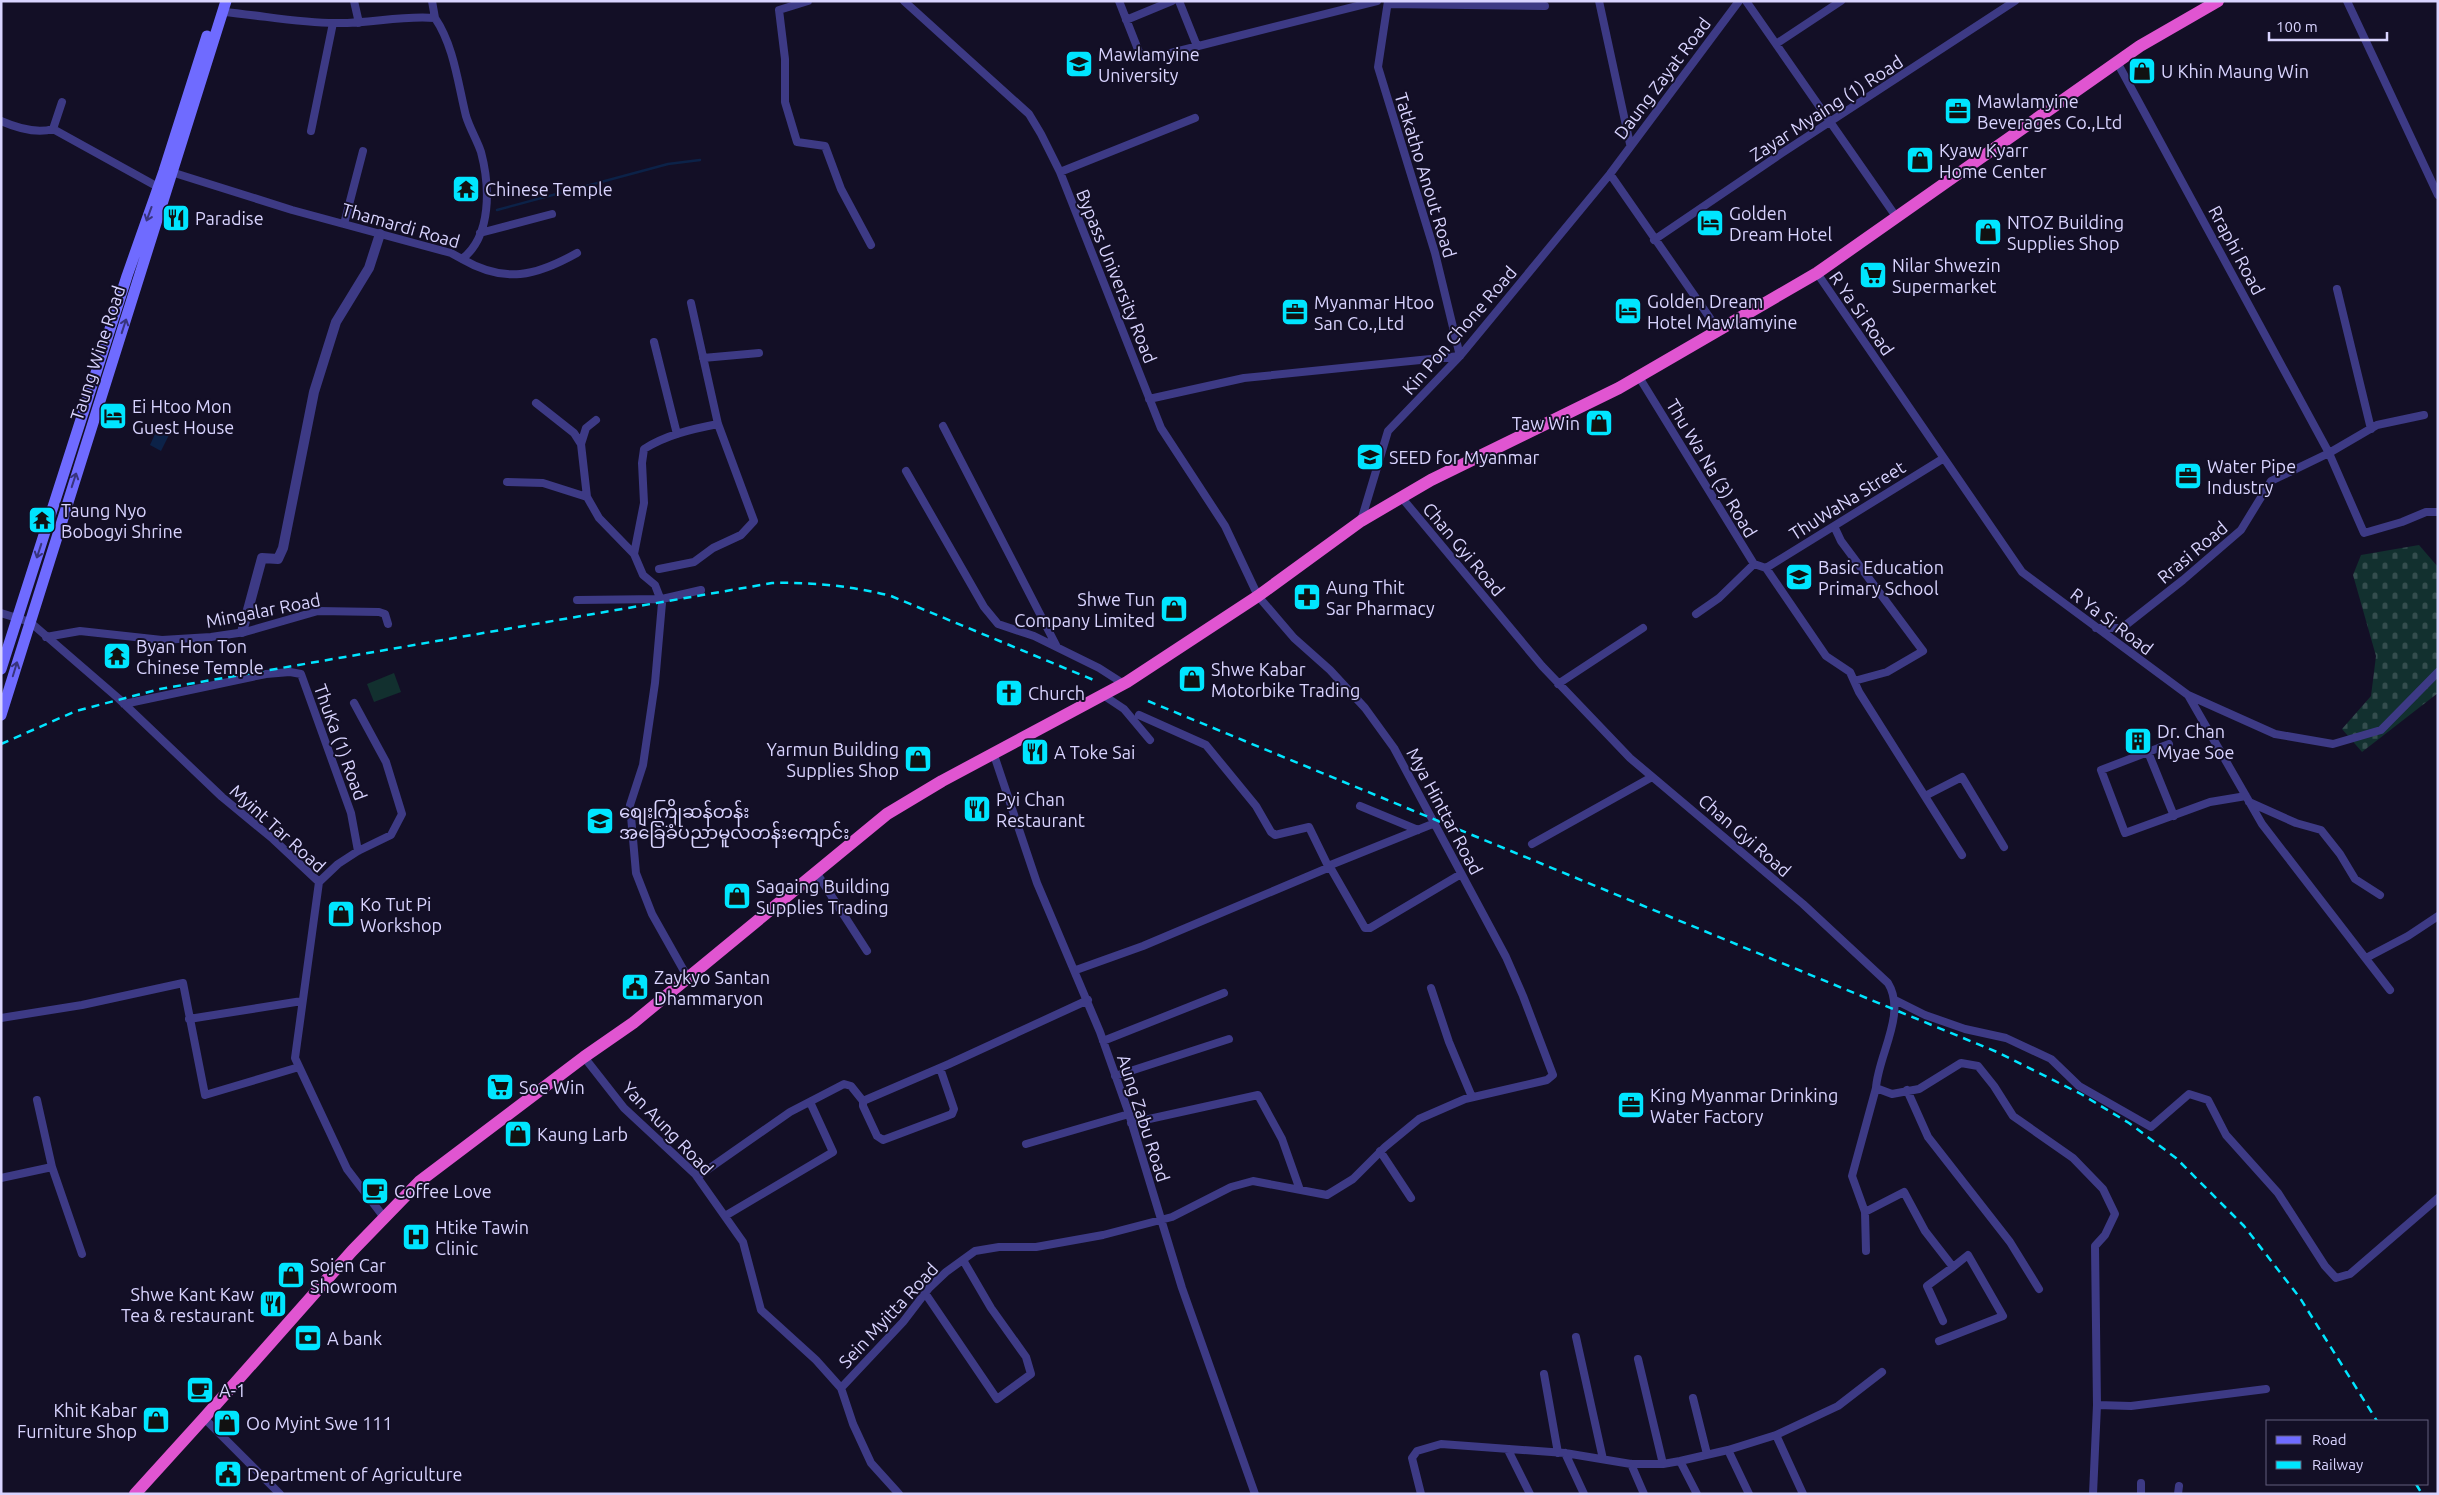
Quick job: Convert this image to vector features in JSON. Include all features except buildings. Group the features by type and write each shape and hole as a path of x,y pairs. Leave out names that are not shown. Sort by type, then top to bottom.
{"highway":[{"path":"135,1494 383,1216 420,1180 584,1057 633,1023 816,872 901,805 1124,684 1258,596 1361,521 1431,480 1568,415 1639,377 1817,274 2117,62 2167,29 2218,1"}],"main road":[{"name":"Taung Wine Road","path":"1,716 222,5"},
{"name":"Taung Wine Road","path":"1,669 127,276 158,187 169,171"}],"street":[{"path":"354,1 359,23"},
{"name":"Thamardi Road","path":"169,171 292,210 451,252 462,259 475,248 480,233 486,200 485,174 481,151 467,119 447,44 435,18 432,1"},
{"path":"808,1 779,10 784,59 785,102 797,142 825,146 841,189 870,245"},
{"name":"Bypass University Road","path":"904,1 1029,114 1041,134 1060,172 1161,428 1225,526 1258,596"},
{"path":"1119,1 1139,52 1145,57 1197,46 1361,2 1377,1"},
{"path":"1126,20 1172,1"},
{"path":"1179,1 1197,46"},
{"path":"1600,1 1630,144"},
{"name":"Daung Zayat Road","path":"1610,174 1630,144 1739,1"},
{"path":"1746,1 1896,218"},
{"path":"1776,44 1841,1"},
{"name":"Zayar Myaing (1) Road","path":"1654,240 2014,1"},
{"path":"2347,1 2438,195"},
{"path":"1388,3 1506,3 1545,6"},
{"name":"Tatkatho Anout Road","path":"1388,3 1378,67 1435,253 1460,356"},
{"path":"222,5 334,24 399,18 435,18"},
{"path":"311,131 334,24"},
{"name":"Rraphi Road","path":"2117,62 2329,453 2364,534 2426,512 2438,512"},
{"path":"53,129 62,102"},
{"path":"1060,172 1195,118"},
{"path":"1,122 36,131 53,129 158,187"},
{"path":"344,224 363,150"},
{"path":"1610,174 1718,331"},
{"name":"Kin Pon Chone Road","path":"1361,521 1388,430 1460,356 1610,174"},
{"path":"480,233 552,214"},
{"path":"242,632 262,558 278,559 283,548 314,392 336,322 368,268 380,234"},
{"path":"462,259 489,273 520,274 550,268 577,253"},
{"name":"R Ya Si Road","path":"1817,274 2022,572 2188,695 2262,824 2390,990"},
{"path":"2337,289 2371,429"},
{"path":"659,569 694,562 714,548 741,535 754,521 718,424 692,303"},
{"path":"654,342 677,434"},
{"path":"703,358 758,353"},
{"path":"1149,399 1244,378 1460,356"},
{"name":"Thu Wa Na (3) Road","path":"1639,377 1754,564 1766,568"},
{"path":"536,403 574,433 581,444"},
{"name":"Rrasi Road","path":"2096,628 2122,628 2183,580 2241,530 2271,482 2329,453 2377,425 2424,415"},
{"path":"596,420 586,428 581,444 587,497 599,518 634,554 643,575 655,585 662,599 654,692 642,765 630,805 636,873 652,914 688,978"},
{"path":"634,554 644,503 644,449 654,442 677,434 718,424"},
{"path":"943,426 1057,647"},
{"name":"ThuWaNa Street","path":"1766,568 1944,458"},
{"path":"906,471 991,618 998,624 1034,636 1057,647 1099,668 1124,684"},
{"path":"507,482 543,483 587,497"},
{"name":"Chan Gyi Road","path":"1402,498 1558,684 1630,758 1810,911 1888,984 1895,1000"},
{"path":"1834,526 1841,541 1923,651 1887,672 1854,681"},
{"path":"1696,614 1719,598 1754,564"},
{"path":"1766,568 1826,656 1850,672 1962,855"},
{"path":"577,600 662,599 701,590"},
{"name":"Mya Hinttar Road","path":"1258,596 1294,638 1330,670 1365,708 1394,748 1509,965 1553,1075 1547,1080 1472,1097"},
{"name":"Mingalar Road","path":"46,637 80,632 162,640 211,637 242,632 318,611 378,612 385,614 388,624"},
{"name":"Myint Tar Road","path":"1,613 30,622 124,704 222,797 273,839 319,882 295,1058 347,1169 383,1216"},
{"path":"1558,684 1643,628"},
{"name":"ThuKa (1) Road","path":"124,704 266,674 290,672 301,674 351,813 358,851"},
{"path":"2188,695 2275,734 2333,744 2381,730 2438,672"},
{"path":"1103,695 1124,708 1150,740"},
{"path":"319,882 338,864 358,851 391,835 402,814 386,762 354,703"},
{"path":"1140,715 1206,745 1256,806 1271,832 1275,835 1309,827 1327,865 1330,866 1365,928 1370,928 1461,874"},
{"path":"2169,744 2101,770 2125,833 2210,802 2247,799 2296,823 2321,830 2340,854 2355,879 2380,895"},
{"path":"2148,752 2174,816"},
{"name":"Aung Zabu Road","path":"994,755 1037,883 1076,970 1116,1076 1182,1288 1255,1494"},
{"path":"1532,844 1652,777"},
{"path":"1925,796 1962,777 2004,847"},
{"path":"1360,806 1418,830"},
{"path":"1076,970 1143,946 1330,866 1435,824"},
{"path":"816,872 867,951"},
{"path":"2366,958 2408,936 2438,916"},
{"path":"1,1018 90,1003 182,983 205,1095 299,1067"},
{"path":"1431,988 1449,1042 1472,1097"},
{"path":"1103,1041 1224,993"},
{"path":"863,1101 1088,1000"},
{"path":"1866,1251 1865,1212 1852,1176 1876,1088 1877,1074 1892,1022 1895,1000 1925,1015 1964,1029 2006,1038 2051,1059 2079,1086 2150,1127 2189,1094 2208,1100 2226,1135 2278,1194 2325,1266 2336,1278 2350,1274 2438,1198"},
{"path":"189,1019 302,1001"},
{"path":"1116,1076 1229,1038"},
{"name":"Yan Aung Road","path":"584,1057 624,1108 697,1177 743,1242 761,1310 816,1360 840,1388 853,1424 871,1463 899,1494"},
{"path":"1876,1088 1892,1094 1919,1089 1962,1063 1978,1066 2014,1116 2073,1158 2103,1189 2115,1214 2105,1235 2095,1246 2097,1405 2093,1494"},
{"path":"697,1177 790,1112 847,1083 863,1101 863,1106 877,1136 883,1140 952,1114 954,1109 940,1068"},
{"path":"1907,1090 1928,1137 2010,1242 2040,1289"},
{"path":"1131,1123 1258,1095 1282,1139 1300,1190"},
{"name":"Sein Myitta Road","path":"840,1388 903,1322 925,1292 946,1272 975,1251 999,1247 1046,1246 1102,1235 1172,1216 1231,1188 1252,1181 1320,1194 1334,1193 1353,1179 1380,1151 1419,1119 1445,1106 1472,1097"},
{"path":"37,1100 52,1167 82,1254"},
{"path":"725,1216 833,1152 810,1102"},
{"path":"1026,1144 1129,1114"},
{"path":"1380,1151 1411,1198"},
{"path":"1,1178 52,1167"},
{"path":"1865,1212 1904,1192 1925,1231 1952,1267"},
{"path":"1939,1342 2003,1316 1968,1255 1927,1286 1943,1321"},
{"path":"925,1292 998,1399 1031,1374 1026,1357 991,1308 962,1260"},
{"path":"1576,1336 1603,1459"},
{"path":"1638,1359 1663,1464"},
{"path":"1421,1494 1412,1458 1417,1451 1441,1444 1561,1453 1631,1464 1663,1464 1728,1450 1776,1435 1838,1406 1882,1372"},
{"path":"1544,1374 1561,1453 1584,1494"},
{"path":"2097,1405 2131,1406 2266,1389"},
{"path":"1692,1398 1707,1454"},
{"path":"204,1418 280,1494"},
{"path":"1776,1435 1803,1494"},
{"path":"1508,1450 1530,1494"},
{"path":"1728,1450 1748,1494"},
{"path":"1680,1461 1697,1494"},
{"path":"1631,1464 1644,1494"},
{"path":"2141,1483 2141,1494"}],"green space":[{"path":"2419,545 2438,567 2438,693 2362,752 2342,729 2371,696 2376,656 2353,575 2361,555"},
{"path":"394,673 401,692 374,702 367,684"}],"water":[{"path":"159,425 171,431 161,451 150,445"}],"waterway":[{"path":"497,210 668,164 700,160"}],"railway":[{"path":"1,744 76,711 160,689 772,583 832,585 891,596 1096,681"},
{"path":"1148,701 1997,1052 2081,1094 2129,1123 2176,1158 2244,1226 2300,1298 2376,1420"},
{"path":"2417,1485 2422,1494"}],"place":[{"name":"Mawlamyine University","path":"1079,64"},
{"name":"U Khin Maung Win","path":"2142,71"},
{"name":"Mawlamyine Beverages Co.,Ltd","path":"1958,111"},
{"name":"Kyaw Kyarr Home Center","path":"1920,160"},
{"name":"Chinese Temple","path":"466,189"},
{"name":"Paradise","path":"176,218"},
{"name":"Golden Dream Hotel","path":"1710,223"},
{"name":"NTOZ Building Supplies Shop","path":"1988,232"},
{"name":"Nilar Shwezin Supermarket","path":"1873,275"},
{"name":"Golden Dream Hotel Mawlamyine","path":"1628,311"},
{"name":"Myanmar Htoo San Co.,Ltd","path":"1295,312"},
{"name":"Ei Htoo Mon Guest House","path":"113,416"},
{"name":"Taw Win","path":"1599,423"},
{"name":"SEED for Myanmar","path":"1370,457"},
{"name":"Water Pipe Industry","path":"2188,476"},
{"name":"Taung Nyo Bobogyi Shrine","path":"42,520"},
{"name":"Basic Education Primary School","path":"1799,577"},
{"name":"Aung Thit Sar Pharmacy","path":"1307,597"},
{"name":"Shwe Tun Company Limited","path":"1174,609"},
{"name":"Byan Hon Ton Chinese Temple","path":"117,656"},
{"name":"Shwe Kabar Motorbike Trading","path":"1192,679"},
{"name":"Church","path":"1009,693"},
{"name":"Dr. Chan Myae Soe","path":"2138,741"},
{"name":"A Toke Sai","path":"1035,752"},
{"name":"Yarmun Building Supplies Shop","path":"918,759"},
{"name":"Pyi Chan Restaurant","path":"977,809"},
{"name":"စျေးကြိုဆန်တန်း အခြေခံပညာမူလတန်းကျောင်း","path":"600,821"},
{"name":"Sagaing Building Supplies Trading","path":"737,896"},
{"name":"Ko Tut Pi Workshop","path":"341,914"},
{"name":"Zaykyo Santan Dhammaryon","path":"635,987"},
{"name":"Soe Win","path":"500,1087"},
{"name":"King Myanmar Drinking Water Factory","path":"1631,1105"},
{"name":"Kaung Larb","path":"518,1134"},
{"name":"Coffee Love","path":"375,1191"},
{"name":"Htike Tawin Clinic","path":"416,1237"},
{"name":"Sojen Car Showroom","path":"291,1275"},
{"name":"Shwe Kant Kaw Tea & restaurant","path":"273,1304"},
{"name":"A bank","path":"308,1338"},
{"name":"A-1","path":"200,1390"},
{"name":"Khit Kabar Furniture Shop","path":"156,1420"},
{"name":"Oo Myint Swe 111","path":"227,1423"},
{"name":"Department of Agriculture","path":"228,1474"}]}
